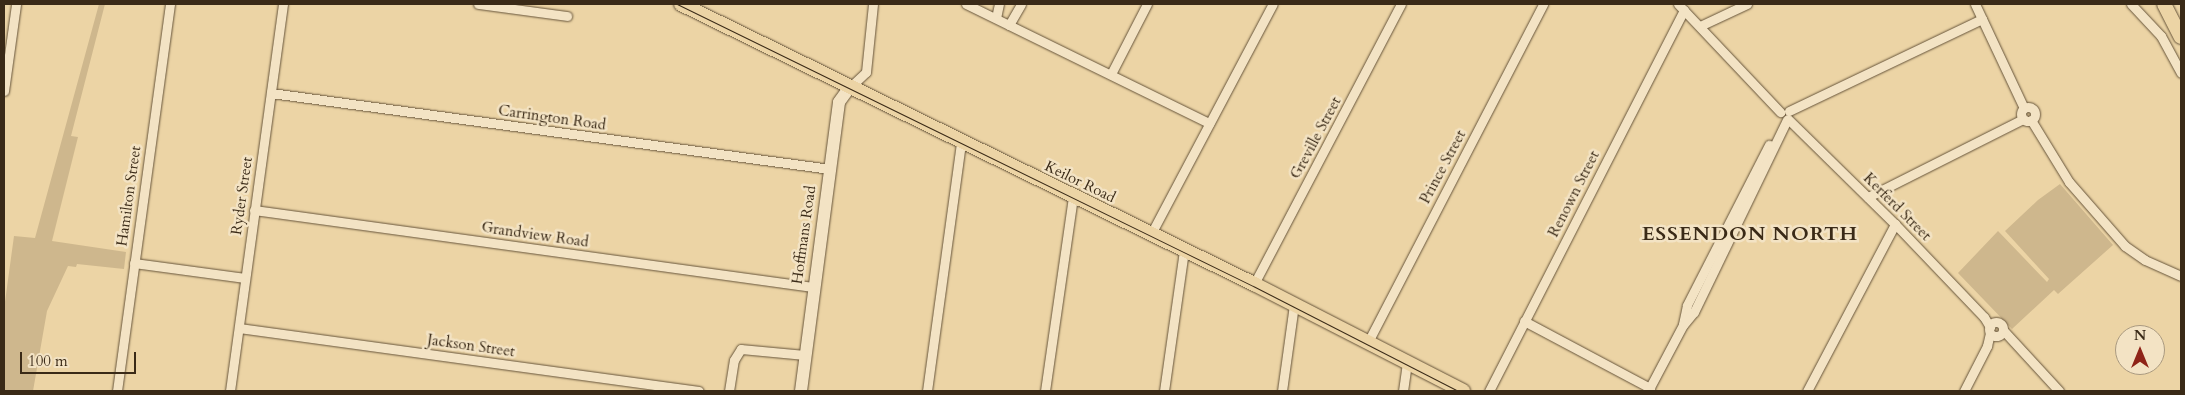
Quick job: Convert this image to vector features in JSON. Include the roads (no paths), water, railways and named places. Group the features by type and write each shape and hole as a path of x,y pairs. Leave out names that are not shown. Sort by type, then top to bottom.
{"main road":[{"name":"Keilor Road","path":"681,4 1254,284 1463,391"},
{"path":"2164,4 2181,37"},
{"name":"Hoffmans Road","path":"800,391 839,102 850,88"}],"street":[{"path":"4,91 16,4"},
{"name":"Hamilton Street","path":"117,391 170,4"},
{"name":"Ryder Street","path":"230,391 283,4"},
{"path":"478,4 567,16"},
{"path":"850,88 866,72 873,4"},
{"path":"966,4 1209,123"},
{"path":"996,18 999,4"},
{"path":"1009,25 1021,4"},
{"path":"1111,74 1147,4"},
{"path":"1151,234 1273,4"},
{"name":"Greville Street","path":"1254,284 1401,4"},
{"name":"Prince Street","path":"1368,342 1544,4"},
{"path":"1700,26 1747,4"},
{"path":"1868,197 2027,120 2033,110 2024,108 1975,4"},
{"path":"2131,4 2161,36 2181,73"},
{"name":"Kerferd Street","path":"1681,7 1785,116 1895,224 1997,332 2059,391"},
{"name":"Renown Street","path":"1489,391 1681,7"},
{"path":"1524,322 1649,389 1683,325 1694,312 1785,116 1982,19"},
{"name":"Carrington Road","path":"271,93 830,169"},
{"path":"2027,120 2070,183 2125,246 2145,260 2181,276"},
{"path":"927,391 961,142"},
{"path":"1045,391 1073,196"},
{"name":"Grandview Road","path":"254,210 813,287"},
{"path":"1807,391 1895,224"},
{"path":"1164,391 1184,251"},
{"path":"134,262 245,278"},
{"path":"1282,391 1294,305"},
{"name":"Jackson Street","path":"238,328 699,391"},
{"path":"1964,391 1987,346 1997,332"},
{"path":"729,391 737,352 741,349 805,355"},
{"path":"1403,391 1407,362"}],"tram line":[{"path":"677,4 1253,286 1458,391"}],"district":[{"name":"ESSENDON NORTH","path":"1750,233"}]}
